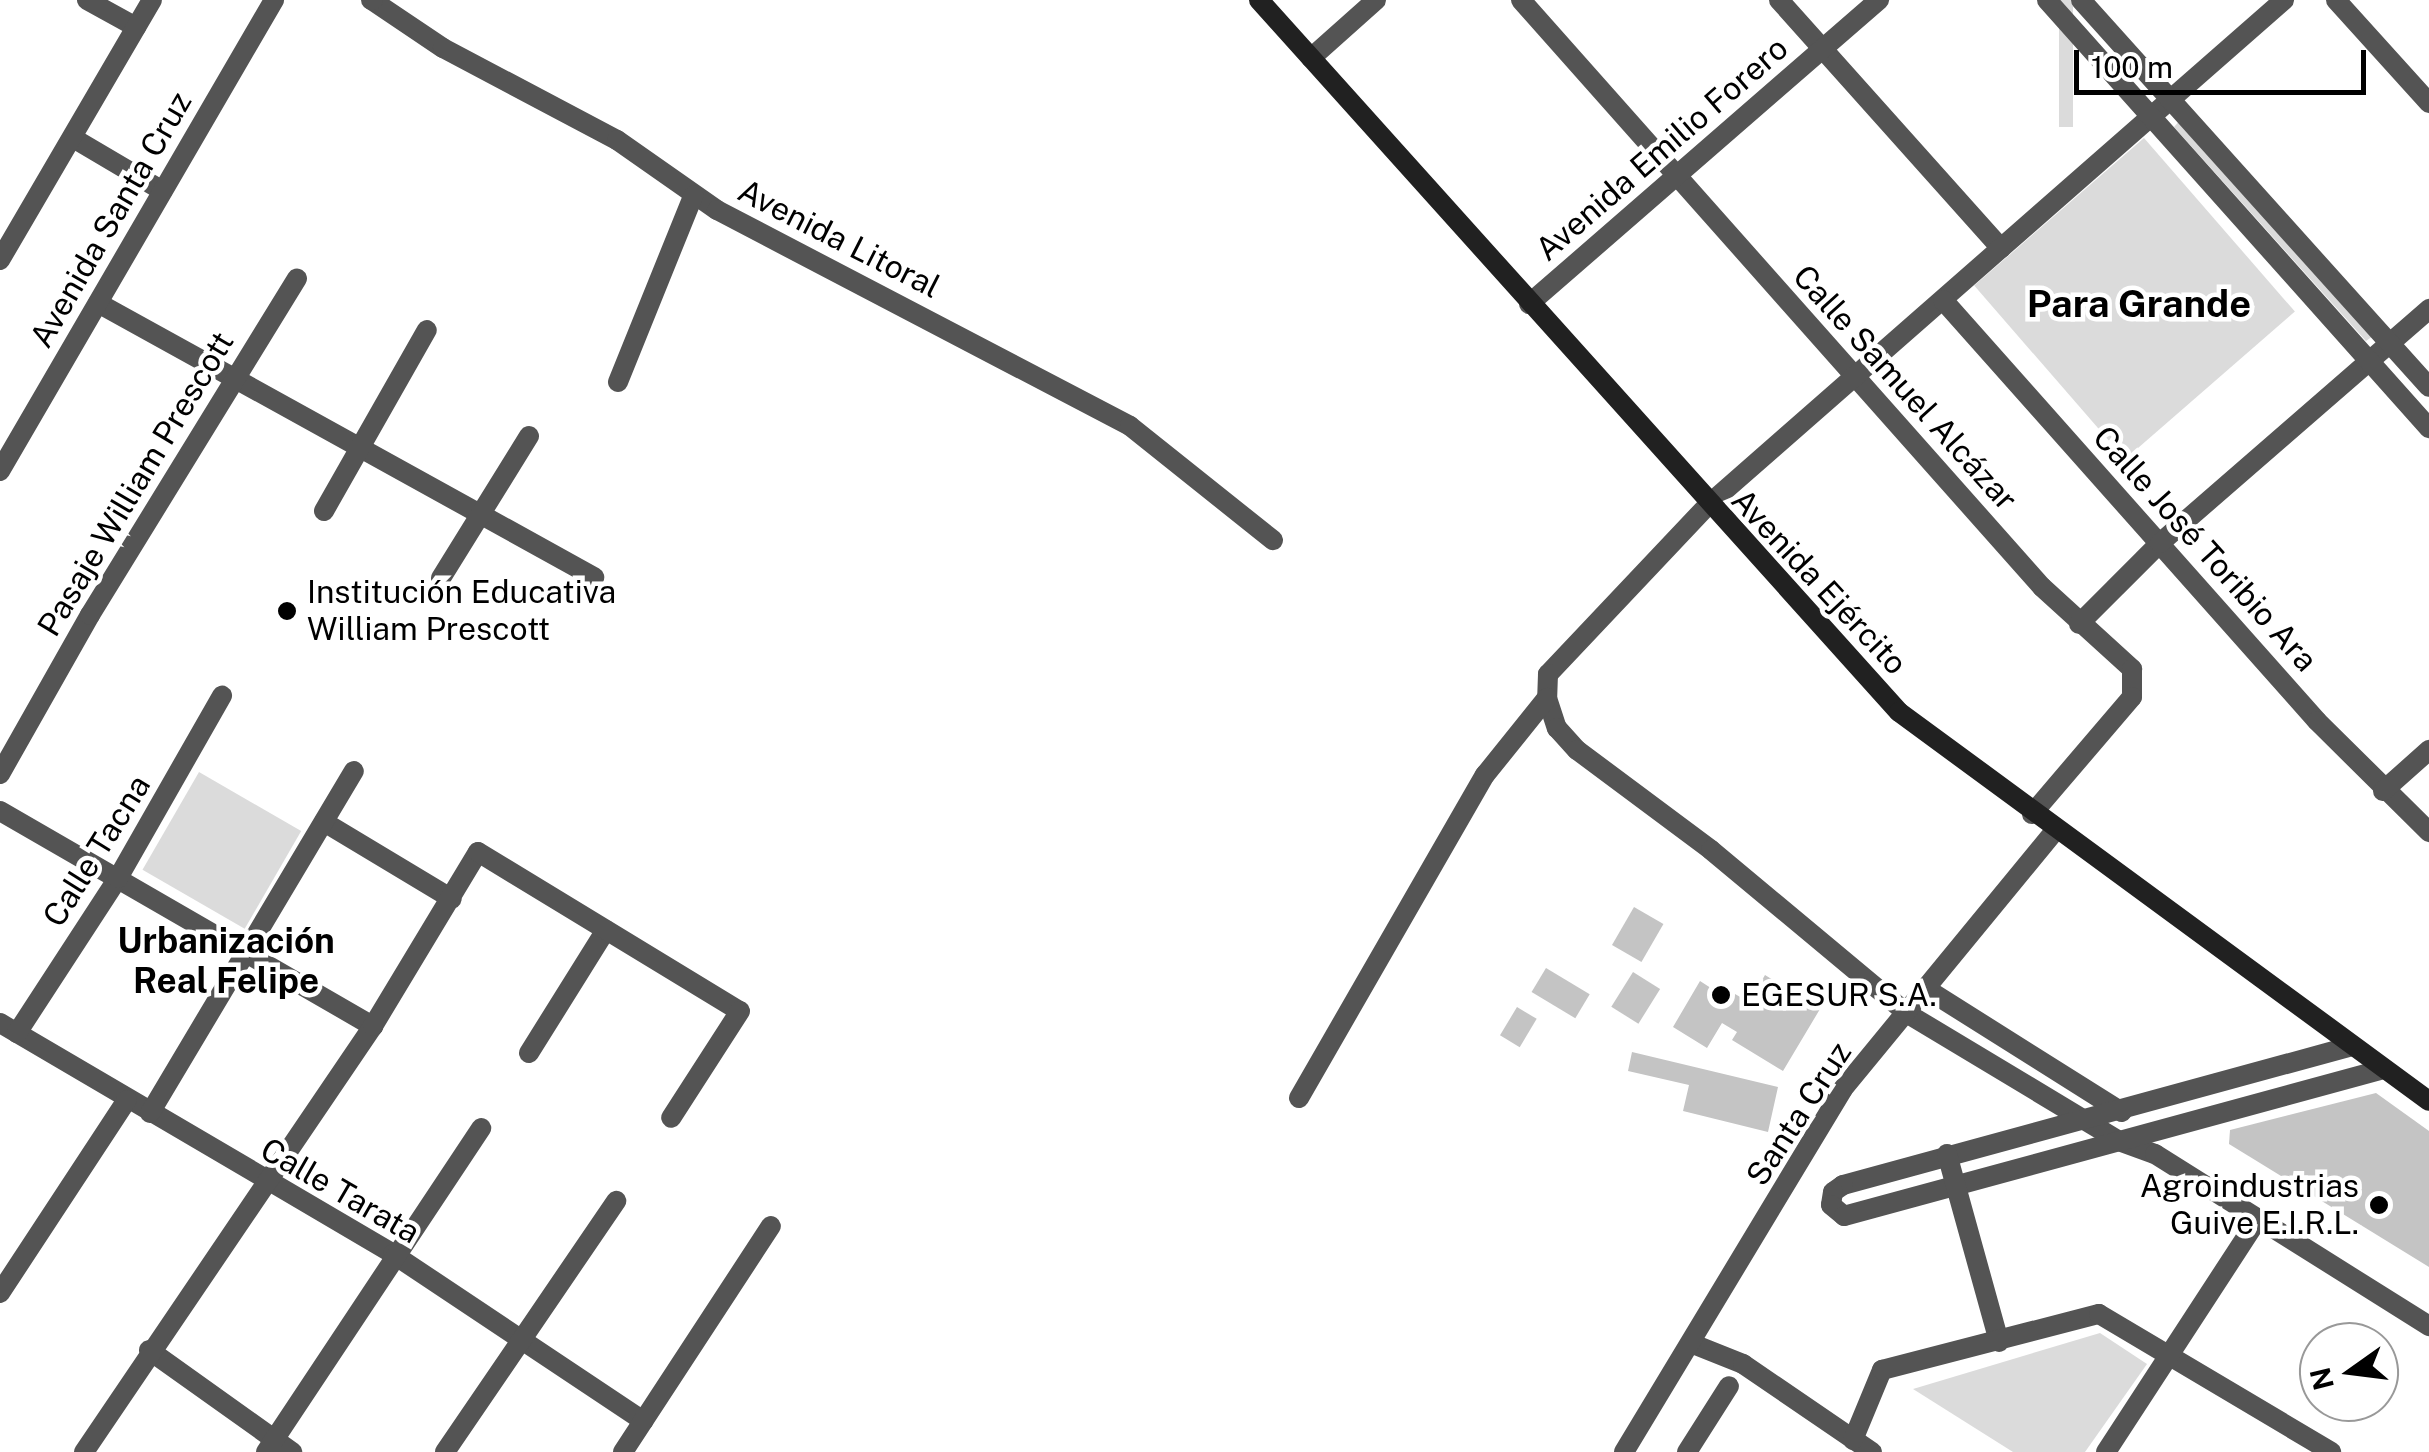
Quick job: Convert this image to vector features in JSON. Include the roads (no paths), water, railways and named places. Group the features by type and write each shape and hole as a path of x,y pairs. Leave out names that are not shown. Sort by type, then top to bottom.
{"main road":[{"name":"Avenida Ejército","path":"1260,0 1708,505 1899,712 2032,814 2429,1101"}],"street":[{"path":"88,0 136,27"},
{"path":"0,260 152,0"},
{"name":"Avenida Santa Cruz","path":"1,468 274,0"},
{"name":"Avenida Litoral","path":"372,0 442,48 616,140 692,196 1130,426 1273,540"},
{"path":"1311,58 1376,0"},
{"name":"Calle Samuel Alcázar","path":"1521,0 1855,380 2079,624 2132,669 2136,688 2032,814"},
{"path":"1778,0 2001,248"},
{"name":"Avenida Emilio Forero","path":"1529,304 1879,0"},
{"path":"2047,0 2429,428"},
{"path":"2081,0 2429,387"},
{"path":"2284,0 1708,505 1548,674 1547,698 1556,728 1577,750 1710,850 1908,1014 2120,1141 2155,1154 2429,1326"},
{"path":"2336,0 2429,103"},
{"path":"73,138 163,191"},
{"path":"618,382 692,196"},
{"name":"Pasaje William Prescott","path":"0,774 297,278"},
{"name":"Calle José Toribio Ara","path":"1944,300 2383,791 2429,832"},
{"path":"98,302 364,444 594,577"},
{"path":"2079,624 2160,543 2429,309"},
{"path":"324,511 426,330"},
{"path":"442,578 528,436"},
{"name":"Calle Tacna","path":"4,1027 118,878 222,696"},
{"path":"1299,1098 1484,775 1547,698"},
{"path":"2383,791 2429,750"},
{"path":"150,1113 354,771"},
{"path":"0,810 372,1026"},
{"path":"324,822 452,898"},
{"name":"Santa Cruz","path":"1624,1452 1842,1090 2056,831"},
{"path":"84,1452 372,1026 478,852 740,1011 670,1118"},
{"path":"529,1054 606,930"},
{"path":"1928,990 2150,1132 2155,1154"},
{"name":"Calle Tarata","path":"4,1027 393,1254 521,1335 644,1421"},
{"path":"2352,1046 1843,1184 1833,1192 1832,1205 1844,1216 2384,1068"},
{"path":"0,1293 128,1100"},
{"path":"270,1446 393,1254 481,1128"},
{"path":"1947,1154 1999,1342"},
{"path":"444,1452 616,1201"},
{"path":"2106,1452 2258,1219"},
{"path":"623,1452 771,1226"},
{"path":"1853,1440 1882,1370 2100,1314 2332,1452"},
{"path":"1692,1344 1743,1364 1872,1452"},
{"path":"150,1350 270,1446 292,1452"},
{"path":"1688,1452 1729,1386"},
{"path":"2287,1452 2300,1434"}],"place":[{"name":"Institución Educativa William Prescott","path":"287,611"},
{"name":"EGESUR S.A.","path":"1721,995"},
{"name":"Agroindustrias Guive E.I.R.L.","path":"2379,1205"}],"district":[{"name":"Para Grande","path":"2139,304"},
{"name":"Urbanización Real Felipe","path":"226,961"}]}
